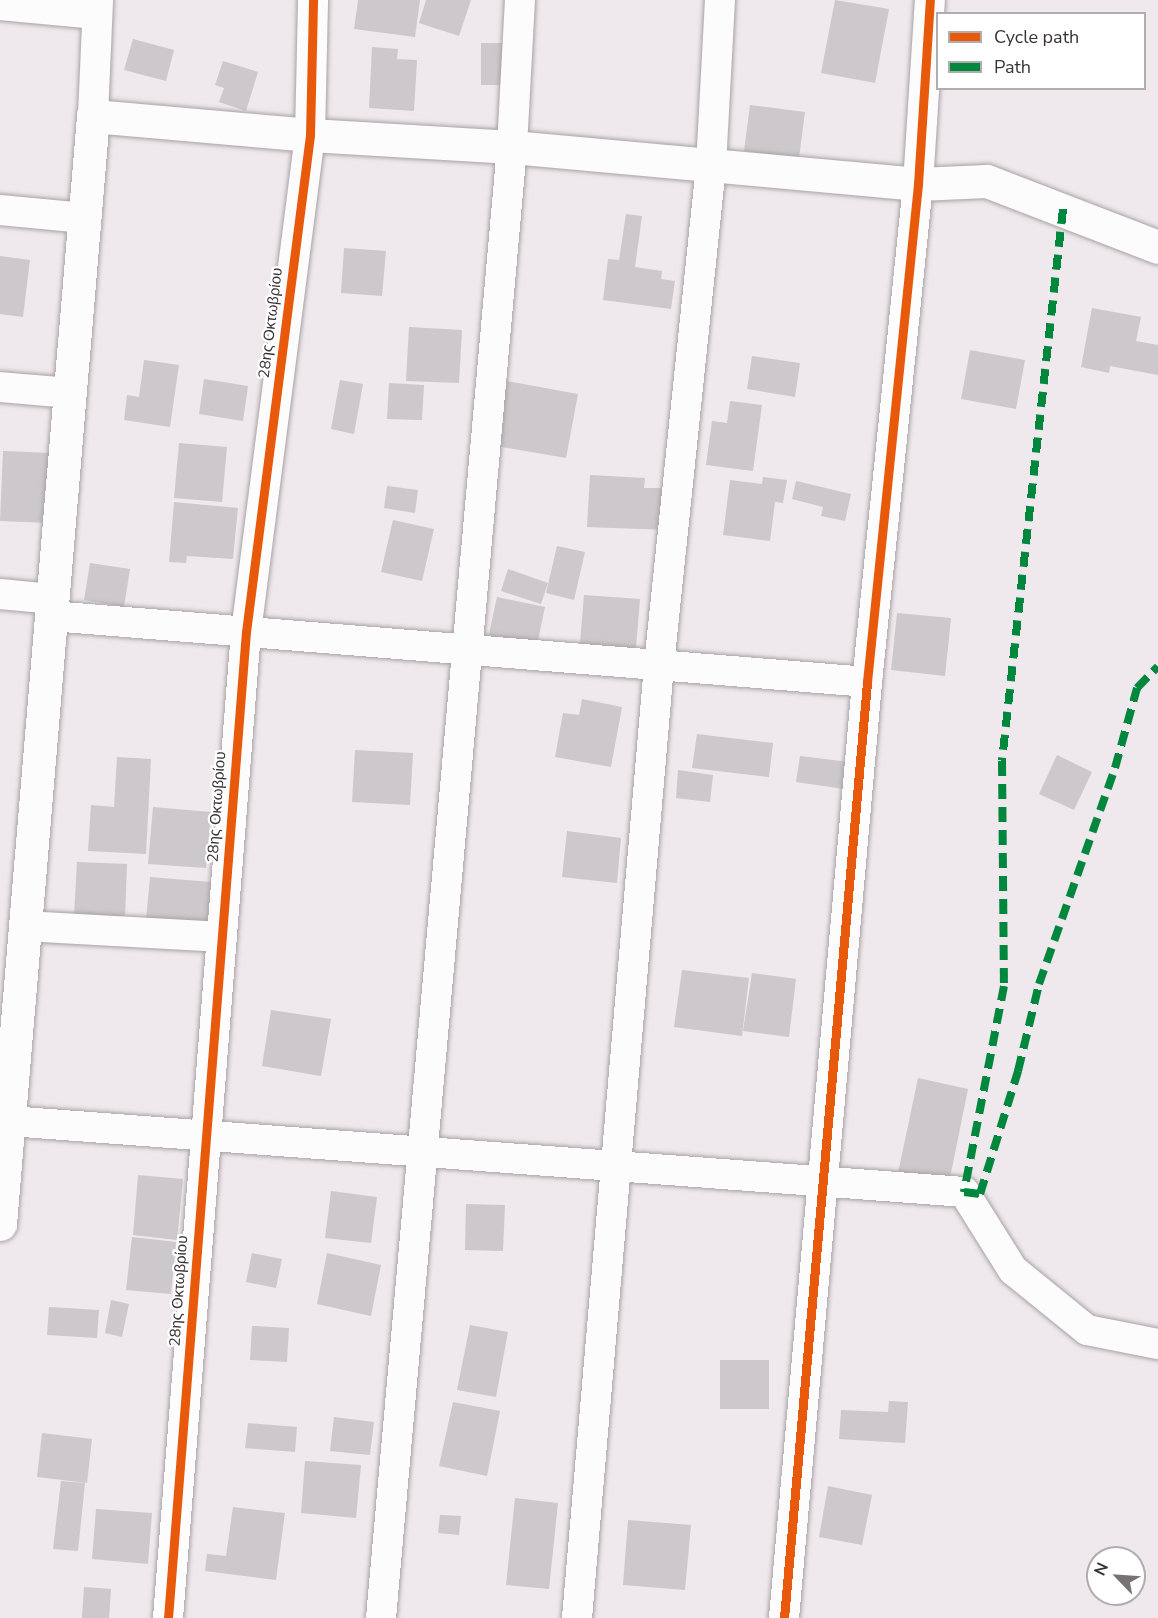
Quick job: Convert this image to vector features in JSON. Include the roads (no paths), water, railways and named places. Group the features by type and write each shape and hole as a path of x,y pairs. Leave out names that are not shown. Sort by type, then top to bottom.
{"street":[{"name":"28ης Οκτωβρίου","path":"168,1618 246,632 310,135 313,0"},
{"path":"381,1618 512,147 520,0"},
{"path":"577,1618 658,665 711,166 720,0"},
{"path":"784,1618 867,682 918,184 930,0"},
{"path":"0,5 98,7 85,218 25,926 10,997 9,1121 1,1212"},
{"path":"93,116 310,135 512,147 918,184 987,182 1158,247"},
{"path":"0,210 85,218"},
{"path":"0,387 70,393"},
{"path":"0,594 52,607 246,632 867,682"},
{"path":"25,926 222,937"},
{"path":"9,1121 964,1192 1013,1270 1087,1330 1158,1344"}]}
